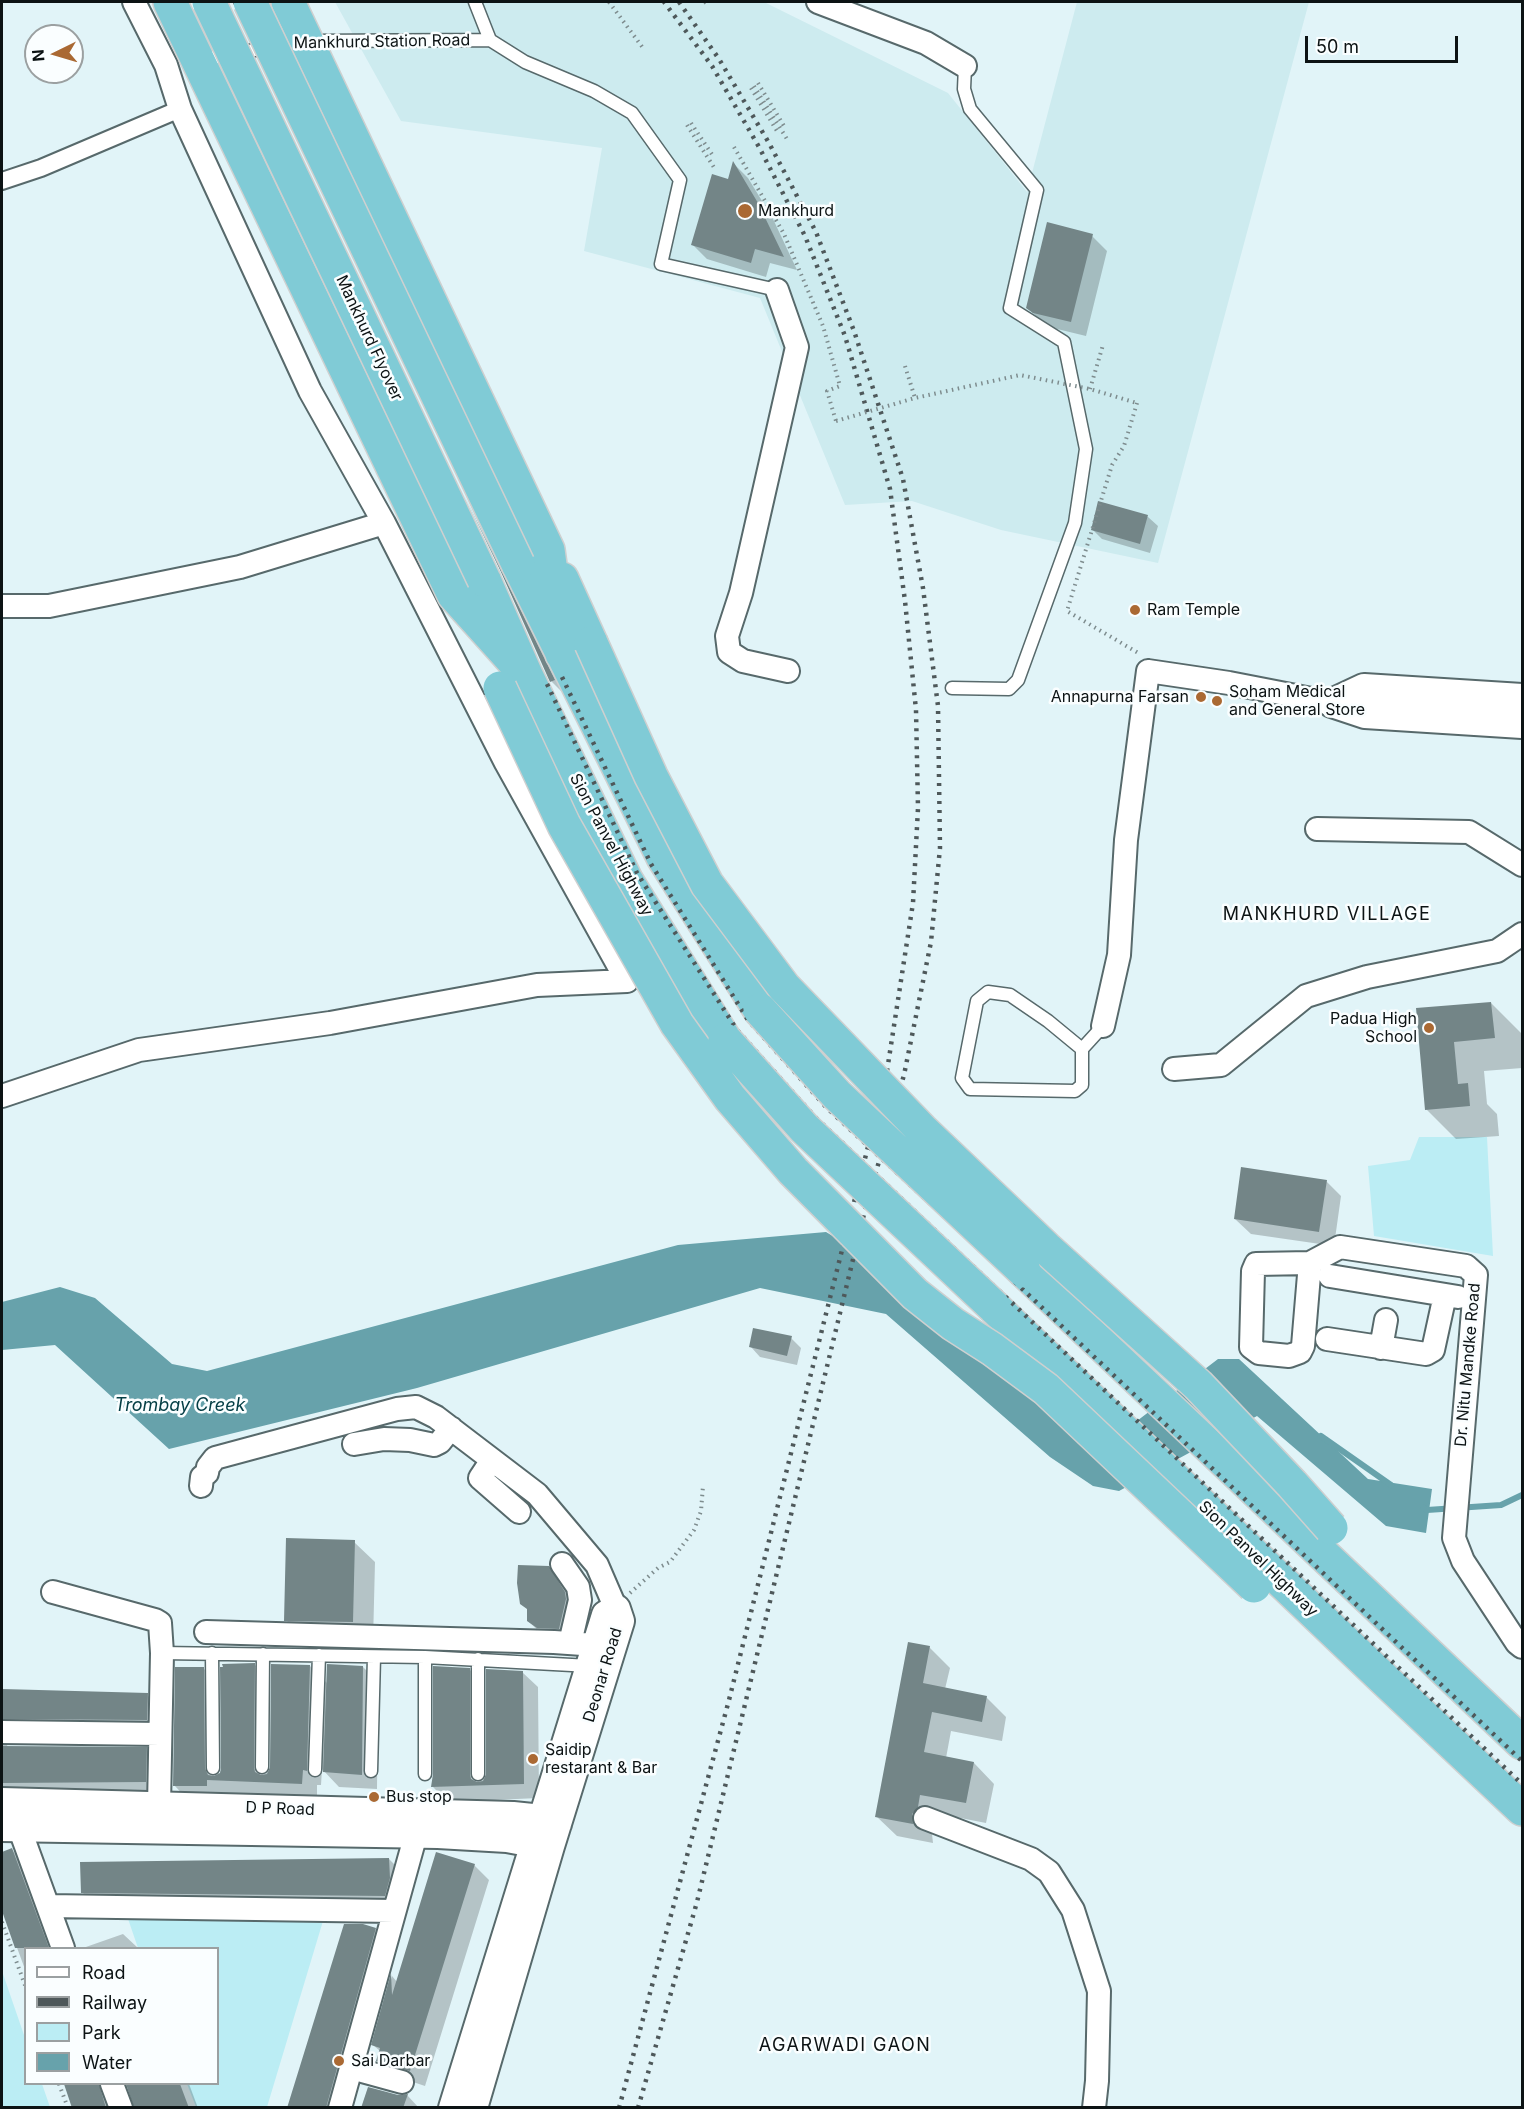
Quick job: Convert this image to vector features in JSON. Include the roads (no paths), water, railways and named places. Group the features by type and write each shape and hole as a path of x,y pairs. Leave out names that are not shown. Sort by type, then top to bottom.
{"highway":[{"path":"250,2 518,564 577,648 651,776 707,884 784,987 922,1130 1046,1248 1198,1385 1292,1484 1331,1528 1375,1604"},
{"path":"288,2 296,43 548,550 594,714 663,857 760,1010 837,1095 1522,1743"},
{"path":"186,5 198,60 454,595 513,682 575,845 676,1024 730,1098 793,1171 915,1294 953,1324 992,1349 1046,1389 1254,1586 1336,1635"},
{"name":"Mankhurd Flyover","path":"186,5 484,580 513,682"},
{"name":"Sion Panvel Highway","path":"513,682 626,880 725,1040 804,1128 1522,1809"}],"street":[{"path":"2,1096 139,1050 330,1023 537,985 627,981 506,763 384,523 310,391 180,109 166,65 134,2"},
{"path":"818,2 926,44 965,66"},
{"path":"166,65 198,60"},
{"path":"2,181 41,168 180,109"},
{"path":"777,290 797,347 741,593 727,636 729,652 743,661 788,670"},
{"path":"2,606 49,606 240,567 384,523"},
{"path":"1103,1026 1119,955 1126,840 1148,671 1229,683 1332,703 1365,714 1522,724"},
{"path":"1332,703 1364,688 1522,698"},
{"path":"1317,829 1469,832 1522,865"},
{"path":"1174,1069 1221,1065 1306,996 1367,976 1497,951 1522,934"},
{"name":"Dr. Nitu Mandke Road","path":"1311,1263 1340,1247 1466,1266 1476,1275 1454,1538 1463,1561 1522,1647"},
{"path":"1330,1276 1474,1300"},
{"path":"1327,1339 1426,1354 1433,1350 1444,1295"},
{"path":"1381,1348 1386,1320"},
{"path":"201,1486 202,1477 207,1473 208,1467 215,1458 397,1409 416,1407 451,1428 479,1469 519,1512"},
{"path":"354,1444 384,1438 434,1445 440,1442 451,1428"},
{"path":"479,1469 537,1494 597,1564 616,1609"},
{"path":"206,1632 592,1650 578,1587 562,1564"},
{"path":"53,1592 158,1621 161,1626 159,1806"},
{"name":"Deonar Road","path":"473,2108 592,1650 606,1616 616,1609"},
{"path":"2,1732 160,1734"},
{"name":"D P Road","path":"11,1814 159,1806 513,1816 546,1833"},
{"path":"11,1814 63,1947"},
{"name":"D P Road","path":"11,1814 507,1838 546,1833"},
{"path":"925,1818 1031,1859 1048,1872 1073,1910 1100,1991 1094,2108"},
{"name":"Deonar Road","path":"453,2108 546,1833"},
{"path":"340,2108 416,1834"},
{"path":"48,1906 394,1911"},
{"path":"351,2068 402,2082"},
{"path":"112,2085 121,2108"}],"lane":[{"path":"186,5 214,2"},
{"name":"Mankhurd Station Road","path":"198,60 296,43 490,40 475,2"},
{"path":"490,40 525,62 594,91 632,112 680,180 661,264 777,290"},
{"path":"952,688 1009,689 1018,680 1075,523 1086,448 1064,342 1010,308 1037,190 970,109 964,89 965,66"},
{"path":"1082,1049 1010,994 988,992 977,1001 962,1078 970,1089 1076,1091 1082,1085 1082,1049 1103,1026"},
{"path":"162,1653 478,1659 592,1650"},
{"path":"212,1653 213,1768"},
{"path":"262,1767 263,1654"},
{"path":"315,1770 319,1655"},
{"path":"370,1770 374,1657"},
{"path":"424,1658 424,1774"},
{"path":"478,1659 478,1774"}],"water":[{"name":"Trombay Creek","path":"826,1232 907,1280 1116,1437 1218,1359 1239,1359 1368,1479 1432,1489 1426,1533 1386,1526 1257,1416 1119,1491 1093,1486 1050,1457 886,1314 760,1288 417,1388 169,1449 55,1345 2,1350 2,1302 60,1287 95,1298 172,1364 207,1371 678,1245"}],"waterway":[{"path":"1321,1436 1391,1485"},
{"path":"1424,1508 1427,1510 1501,1505 1522,1495"}],"railway":[{"path":"221,2 299,163"},
{"path":"235,2 311,157"},
{"path":"619,2108 729,1700 887,1071 913,903 918,808 916,710 905,601 890,489 845,336 805,236 759,147 712,66 664,2"},
{"path":"638,2108 697,1902 865,1210 904,1075 931,942 940,848 938,706 923,588 903,479 854,331 816,232 769,143 719,59 679,2"},
{"path":"562,677 651,864 748,1020 826,1107 1015,1282 1522,1761"},
{"path":"547,684 637,873 737,1030 815,1117 1522,1784"}],"place":[{"name":"Mankhurd","path":"745,211"},
{"name":"Ram Temple","path":"1135,610"},
{"name":"Annapurna Farsan","path":"1201,697"},
{"name":"Soham Medical and General Store","path":"1217,701"},
{"name":"Padua High School","path":"1429,1028"},
{"name":"Saidip restarant & Bar","path":"533,1759"},
{"name":"Bus stop","path":"374,1797"},
{"name":"Sai Darbar","path":"339,2061"}],"district":[{"name":"MANKHURD VILLAGE","path":"1327,915"},
{"name":"AGARWADI GAON","path":"845,2046"}]}
